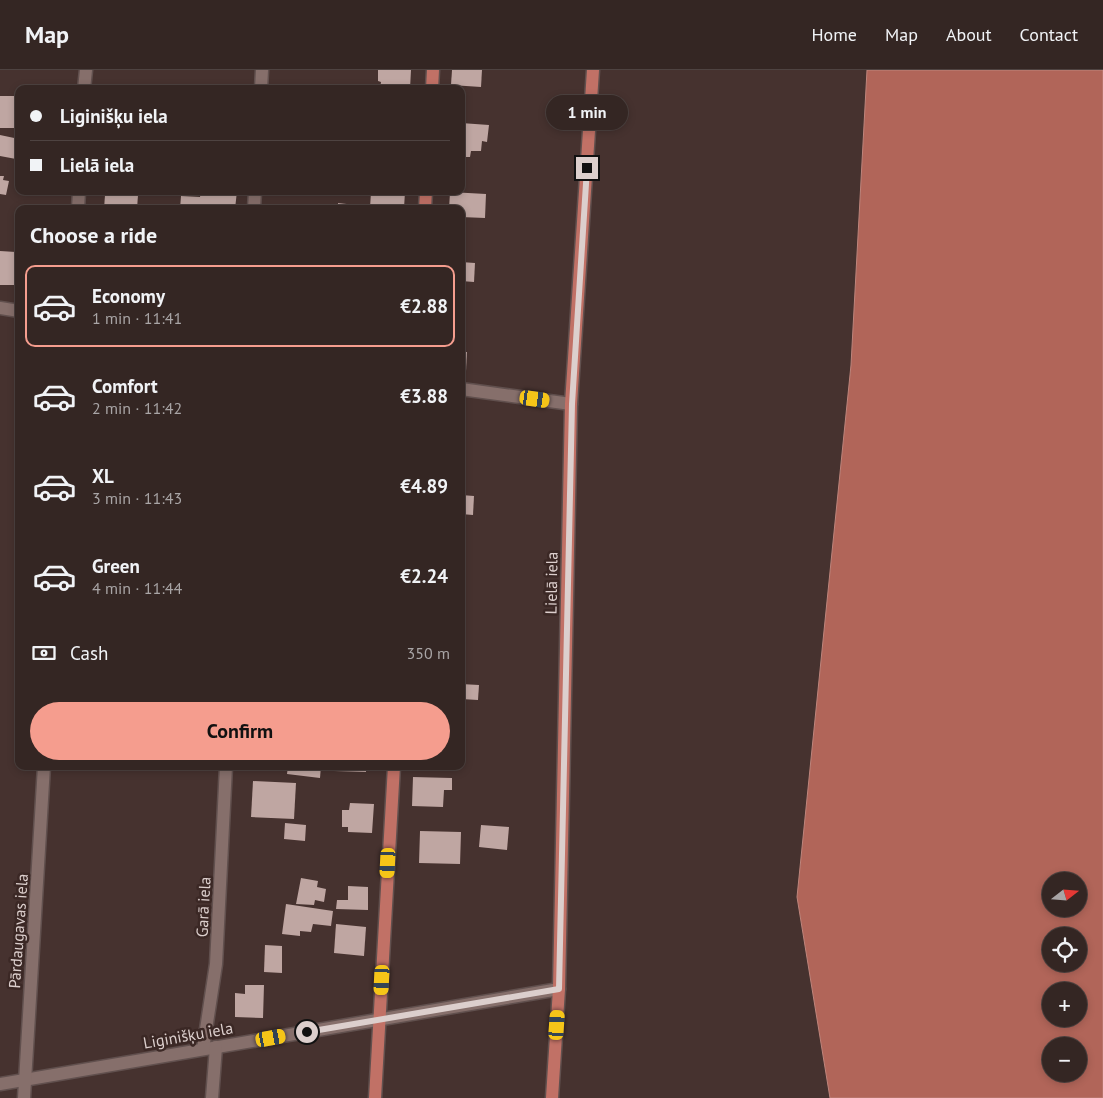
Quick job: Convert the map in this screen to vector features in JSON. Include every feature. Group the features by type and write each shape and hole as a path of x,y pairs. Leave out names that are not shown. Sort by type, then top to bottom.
{"main road":[{"path":"432,85 433,70"},
{"name":"Lielā iela","path":"552,1098 559,989 572,404 594,70"},
{"path":"375,1098 394,770"}],"street":[{"path":"84,85 86,70"},
{"path":"261,85 262,70"},
{"path":"0,308 15,310"},
{"path":"465,390 572,404"},
{"name":"Pārdaugavas iela","path":"24,1098 44,770"},
{"name":"Garā iela","path":"212,1098 209,1048 216,964 226,770"},
{"name":"Liginišķu iela","path":"0,1084 559,989"}],"shaded area":[{"path":"867,70 1103,70 1103,1098 830,1098 797,897 851,365"}],"building":[{"path":"378,70 411,70 410,85 381,85 381,82 378,81"},
{"path":"452,70 482,70 481,87 451,85"},
{"path":"0,96 15,96 15,128 0,128"},
{"path":"465,123 489,125 487,142 482,141 481,151 471,151 470,157 465,157"},
{"path":"0,135 15,138 15,159 0,156"},
{"path":"0,176 4,176 3,180 9,181 6,195 0,194"},
{"path":"465,193 486,194 485,218 465,217 465,205 449,205 450,195 465,195"},
{"path":"105,195 138,195 137,205 104,205"},
{"path":"200,195 237,195 235,205 180,205 181,196 200,197"},
{"path":"371,195 405,195 404,205 370,205"},
{"path":"338,203 355,205 338,205"},
{"path":"0,251 15,252 14,285 0,285"},
{"path":"465,262 475,263 474,282 465,281"},
{"path":"465,352 467,352 466,371"},
{"path":"465,495 474,496 473,515 465,514"},
{"path":"465,684 479,685 478,700 465,699"},
{"path":"288,770 321,770 320,778 287,774"},
{"path":"366,770 366,772 334,771"},
{"path":"413,777 452,778 452,790 444,790 443,807 412,806"},
{"path":"253,781 296,783 294,819 251,817"},
{"path":"350,803 374,804 372,833 348,832 348,827 342,827 342,810 349,810"},
{"path":"285,823 306,825 305,841 284,839"},
{"path":"481,825 509,827 507,850 479,847"},
{"path":"420,831 461,832 460,864 419,863"},
{"path":"301,878 318,881 317,887 326,889 324,902 315,900 314,905 296,904"},
{"path":"348,886 368,887 368,910 336,909 337,900 348,900"},
{"path":"286,904 333,911 331,926 313,924 311,932 300,931 300,936 282,934"},
{"path":"336,924 366,927 364,956 334,953"},
{"path":"265,945 282,946 282,973 264,972"},
{"path":"245,985 264,985 263,1018 235,1017 235,993 245,994"}],"route":[{"path":"307,1032 380,1018 559,989 572,404 587,168"}]}
